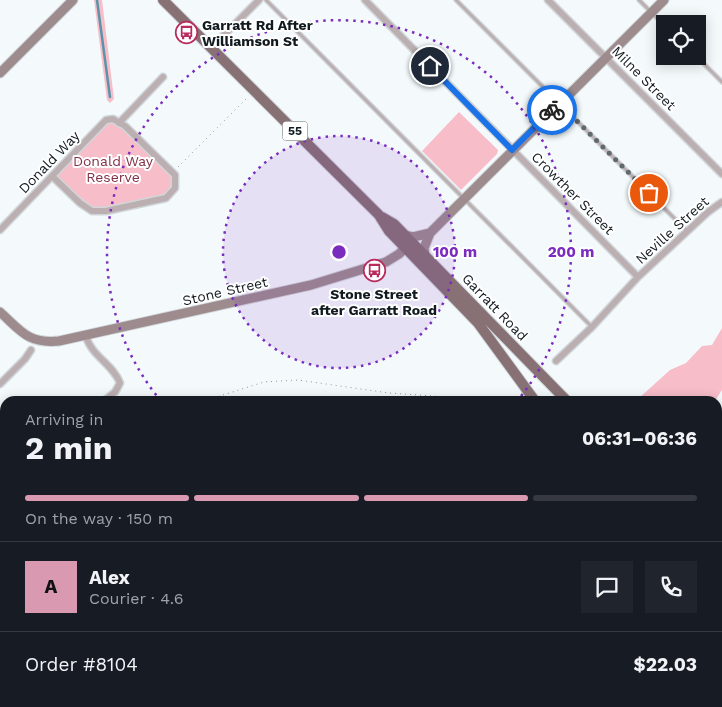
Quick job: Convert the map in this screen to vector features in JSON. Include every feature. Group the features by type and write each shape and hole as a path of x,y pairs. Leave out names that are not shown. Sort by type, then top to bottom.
{"main road":[{"name":"Garratt Road","path":"163,0 379,215 389,231 407,241 426,256 562,396"},
{"name":"Garratt Road","path":"407,241 478,323 532,396"}],"street":[{"path":"0,73 73,0"},
{"path":"212,47 260,0"},
{"name":"Crowther Street","path":"365,0 638,277"},
{"name":"Milne Street","path":"548,0 722,174"},
{"path":"426,256 424,248 430,233 664,0"},
{"path":"53,177 80,203 92,211 106,211 166,198 175,188 175,175 125,126 119,123 163,77"},
{"name":"Donald Way","path":"0,230 106,120 113,119 119,123"},
{"name":"Neville Street","path":"638,277 708,212 722,202"},
{"path":"407,241 413,237 430,233"},
{"name":"Stone Street","path":"0,312 24,335 35,341 46,343 59,341 311,285 386,262 394,258 407,241"},
{"path":"556,361 592,327 638,277"},
{"path":"86,336 91,349 116,375 120,383 110,396"},
{"path":"0,384 25,359 31,350"}],"lane":[{"path":"266,0 592,327"},
{"path":"456,0 688,231"},
{"path":"639,0 656,17"},
{"path":"705,65 722,82"}],"path":[{"path":"172,173 248,97"},
{"path":"220,396 264,382 298,380 389,393 433,396"}],"green space":[{"path":"94,0 102,0 114,99 110,103 107,100"},
{"path":"459,112 498,150 497,154 461,190 422,151"},
{"name":"Donald Way Reserve","path":"113,119 175,175 166,198 106,211 80,203 52,180 106,120"},
{"path":"722,328 722,390 718,396 641,396 670,370 686,363 702,346 712,345"}],"waterway":[{"path":"97,0 110,97"}],"way so far":[{"path":"552,110 559,103 649,193"}],"place":[{"name":"Garratt Rd After Williamson St","path":"186,33"},
{"name":"Stone Street after Garratt Road","path":"374,271"}],"route":[{"path":"430,66 512,150 552,110"}]}
